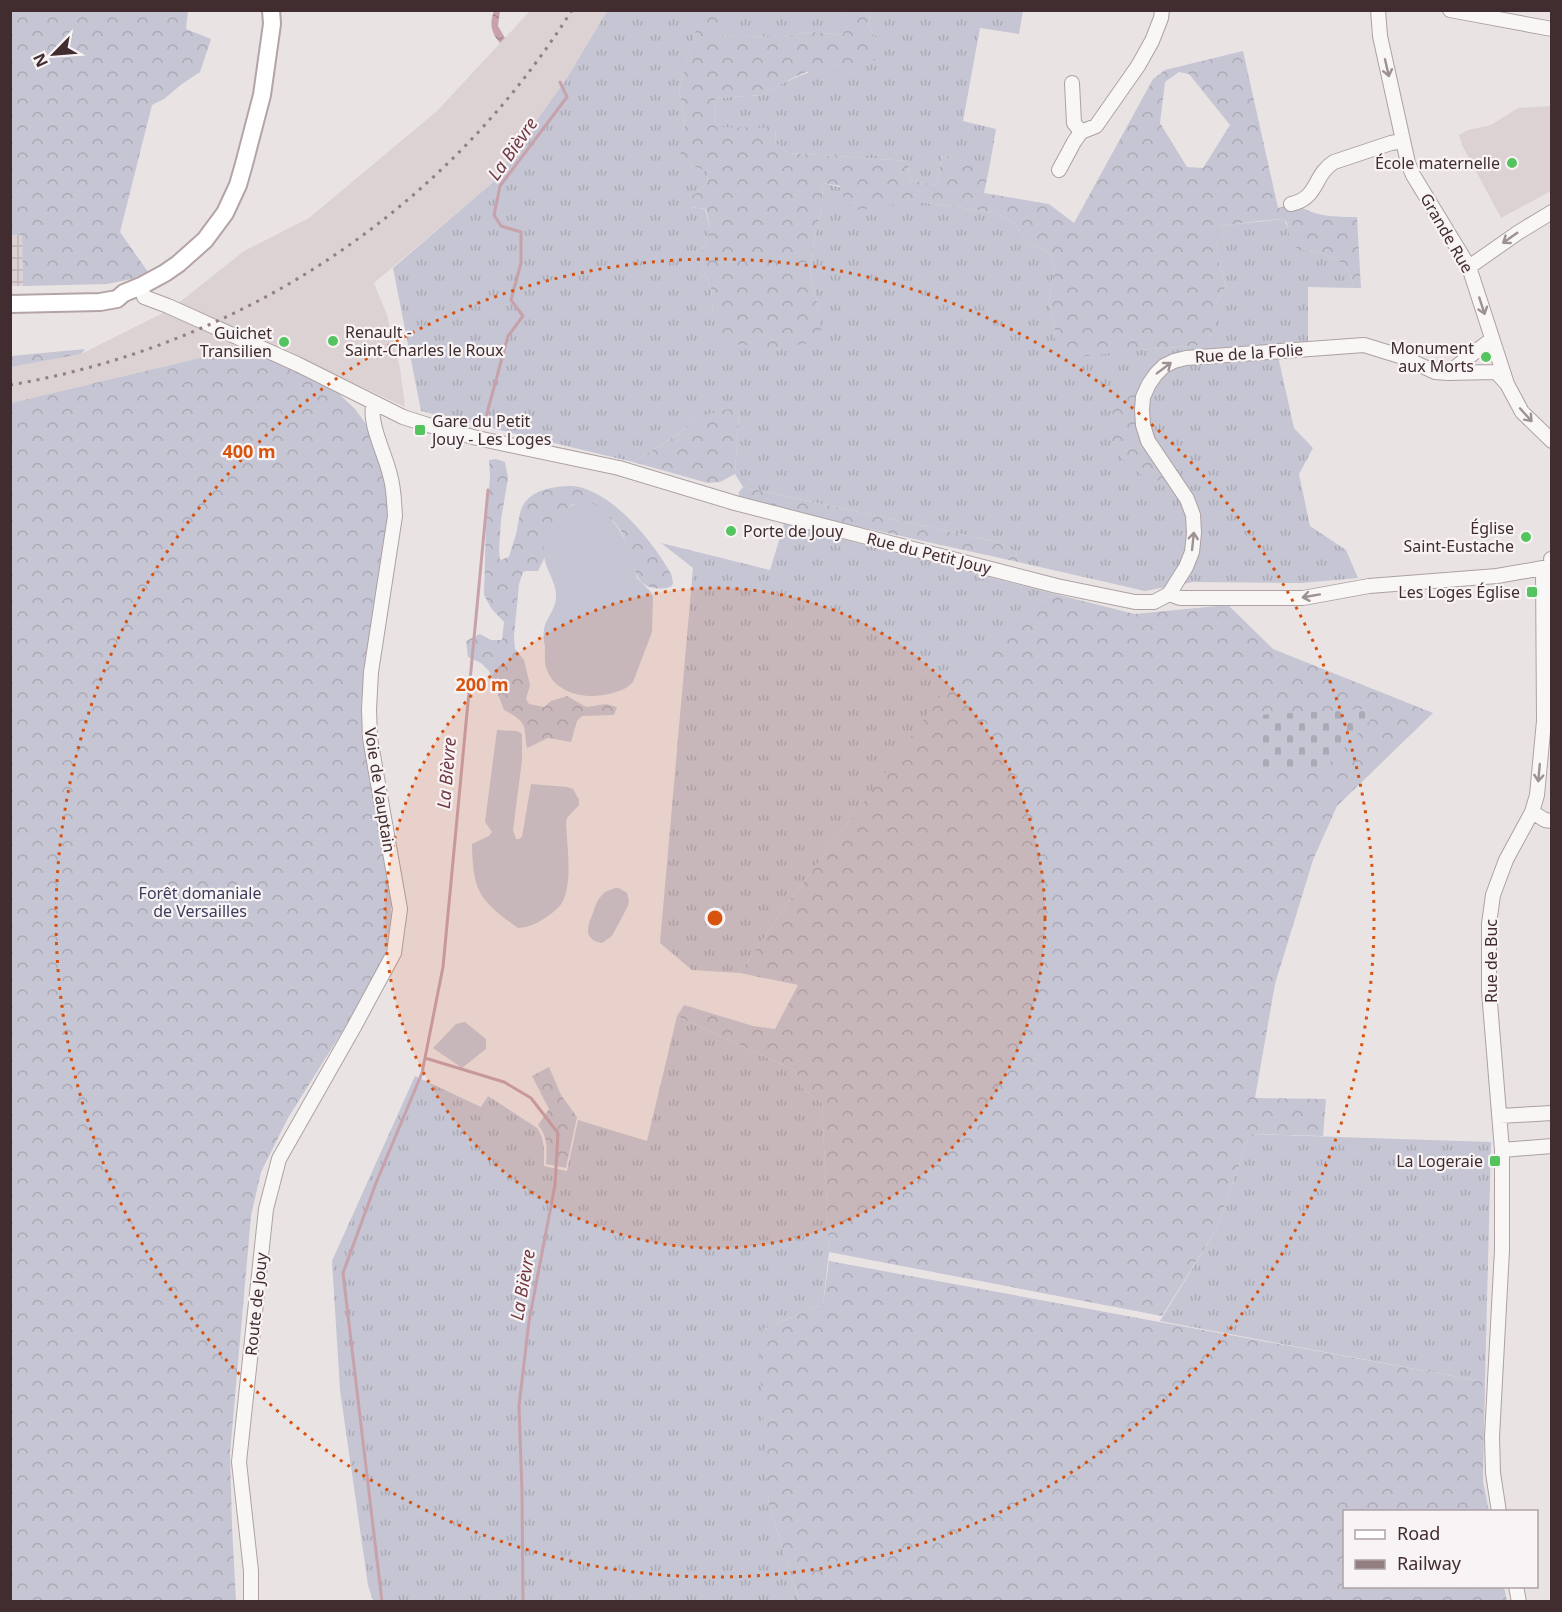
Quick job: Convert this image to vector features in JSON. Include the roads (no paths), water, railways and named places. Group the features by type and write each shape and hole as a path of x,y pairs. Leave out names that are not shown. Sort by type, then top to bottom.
{"main road":[{"path":"10,304 100,302 117,298 172,269 205,240 217,225 238,185 260,106 272,24 271,10"},
{"path":"10,296 91,294 111,291 124,293"}],"street":[{"path":"1059,170 1081,132 1096,126 1138,66 1152,41 1162,10"},
{"name":"Grande Rue","path":"1378,10 1397,142 1413,176 1469,267 1507,384 1522,412 1551,441"},
{"path":"1450,10 1551,29"},
{"path":"1072,83 1074,123 1081,132"},
{"path":"1291,204 1306,198 1331,164 1397,142"},
{"path":"1469,267 1551,212"},
{"name":"Rue du Petit Jouy","path":"141,286 144,297 260,347 403,417 428,425 477,438 619,468 735,502 1057,586 1135,602 1154,602 1169,594 1180,598 1304,598 1369,586 1497,576 1547,564"},
{"path":"1448,374 1492,339"},
{"name":"Rue de la Folie","path":"1169,594 1186,567 1192,552 1194,533 1193,515 1187,499 1148,441 1143,425 1143,397 1149,384 1164,366 1186,358 1364,345 1403,357 1435,372 1448,374 1494,372 1507,384"},
{"name":"Voie de Vauptain","path":"354,1027 393,953 400,909 370,738 371,672 395,516 394,490 375,428 372,408 374,403"},
{"name":"Rue de Buc","path":"1499,1510 1493,1473 1492,1446 1502,1250 1502,1150 1489,992 1489,924 1493,895 1506,860 1532,812 1537,795 1544,721 1542,581 1547,564"},
{"path":"1532,812 1551,821"},
{"name":"Route de Jouy","path":"251,1602 251,1571 239,1462 266,1209 279,1159 354,1027"},
{"path":"1500,1116 1551,1113"},
{"path":"1502,1150 1551,1146"}],"water":[{"path":"494,11 500,11 498,26 505,38 500,43 492,28"}],"waterway":[{"name":"La Bièvre","path":"484,424 508,336 523,316 511,300 521,263 521,232 501,226 494,215 500,186 567,97 560,82"},
{"name":"La Bièvre","path":"382,1602 343,1273 376,1183 422,1073 443,967 488,490"},
{"name":"La Bièvre","path":"425,1058 504,1082 531,1098 558,1133 555,1185 529,1321 519,1406 523,1602"}],"railway":[{"path":"10,385 96,366 178,338 257,302 331,258 400,206 464,147 521,82 572,10"}],"place":[{"name":"École maternelle","path":"1512,163"},
{"name":"Renault - Saint-Charles le Roux","path":"333,341"},
{"name":"Guichet Transilien","path":"284,342"},
{"name":"Monument aux Morts","path":"1486,357"},
{"name":"Gare du Petit Jouy - Les Loges","path":"420,430"},
{"name":"Porte de Jouy","path":"731,531"},
{"name":"Église Saint-Eustache","path":"1526,537"},
{"name":"Les Loges Église","path":"1532,592"},
{"name":"La Logeraie","path":"1495,1161"}],"park label":[{"name":"Forêt domaniale de Versailles","path":"200,902"}]}
